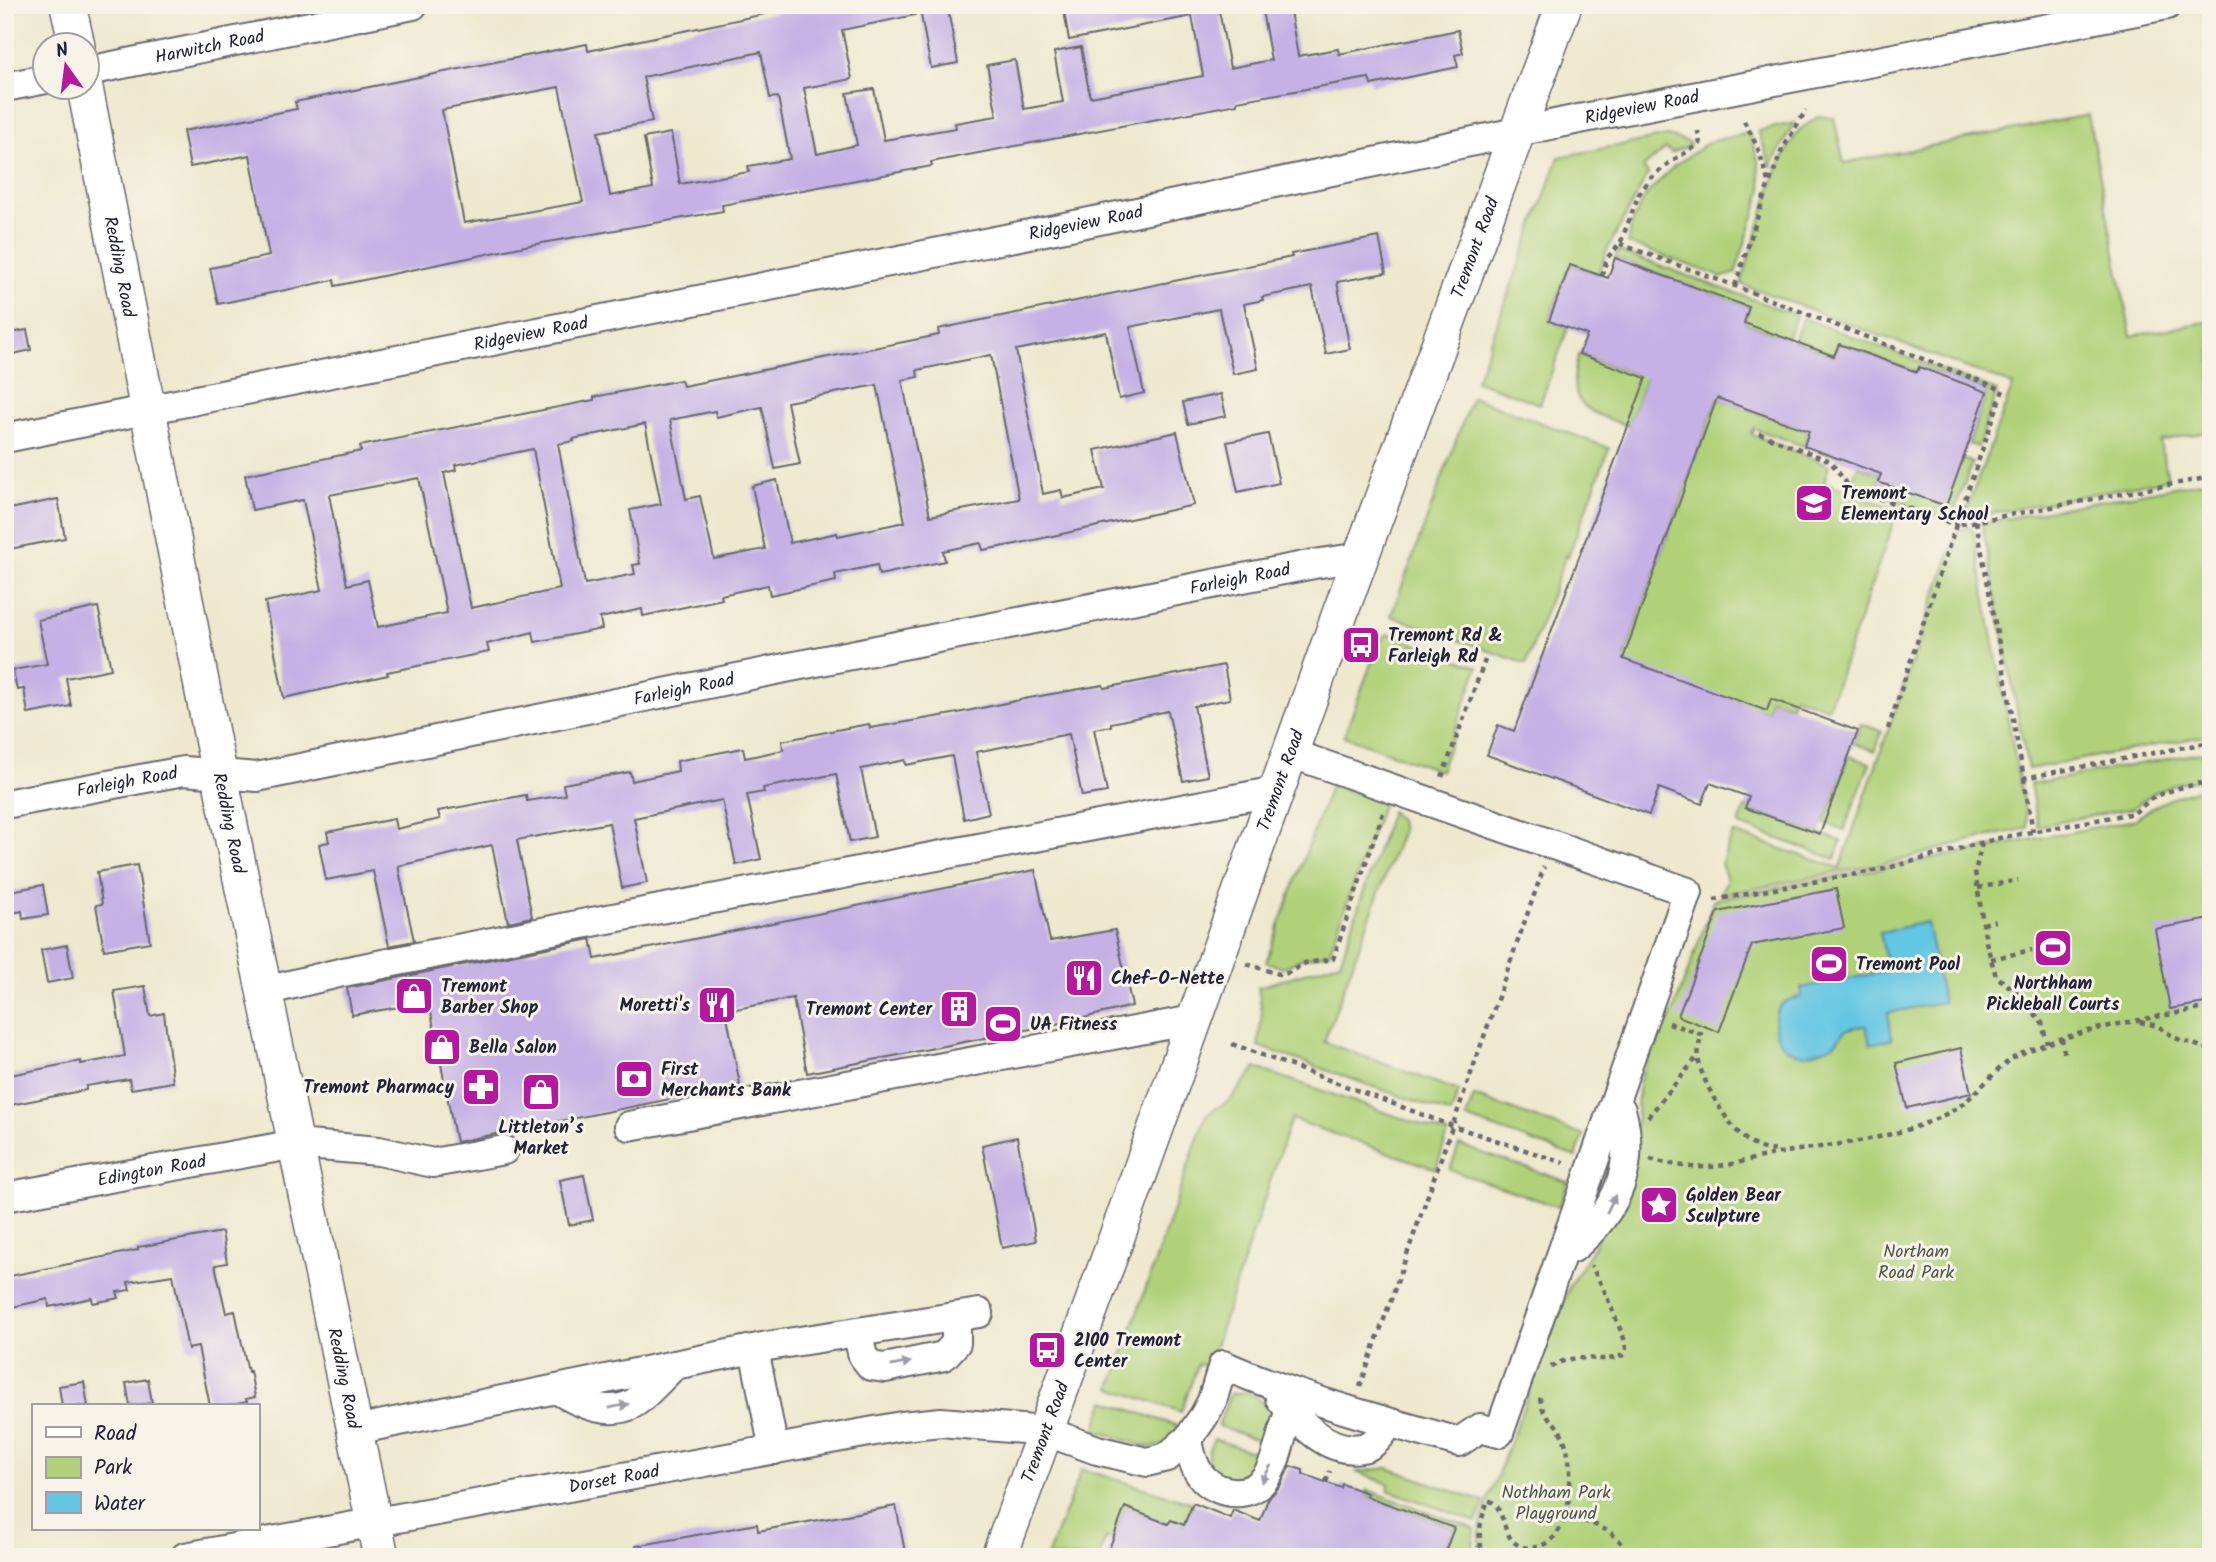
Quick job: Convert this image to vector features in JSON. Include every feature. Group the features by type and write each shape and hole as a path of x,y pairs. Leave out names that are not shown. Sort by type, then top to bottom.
{"main road":[{"path":"68,5 73,32"},
{"name":"Tremont Road","path":"999,1557 1564,5"},
{"name":"Redding Road","path":"87,102 220,774 381,1557"}],"street":[{"name":"Harwitch Road","path":"102,68 414,5"},
{"name":"Ridgeview Road","path":"5,438 1085,223 1518,131 2167,5"},
{"path":"5,87 32,82"},
{"name":"Farleigh Road","path":"5,804 184,771 267,775 790,667 1361,557"},
{"path":"1290,754 1688,892 1499,1433 1480,1428 1459,1442 1351,1411 1223,1365 1212,1401 1188,1439 1193,1461 1205,1480 1228,1492 1245,1492 1260,1485 1268,1474 1290,1411"},
{"path":"265,991 343,972 574,926 1276,791"},
{"path":"629,1126 1193,1020"},
{"path":"296,1144 379,1151 433,1163 504,1150"},
{"name":"Edington Road","path":"5,1197 296,1144"},
{"path":"355,1430 754,1349 858,1332 968,1315 956,1343 944,1356 885,1368 871,1366 863,1356 858,1332"},
{"path":"754,1349 774,1450"},
{"path":"1270,1384 1290,1411 1318,1436 1339,1446 1362,1449 1379,1438 1389,1423"},
{"name":"Dorset Road","path":"185,1557 940,1422 1045,1431 1097,1450 1147,1462 1167,1457 1188,1439"}],"path":[{"path":"1735,286 1782,150 1806,110"},
{"path":"1744,121 1758,148 1769,185"},
{"path":"1602,276 1607,258 1620,244 1639,194 1651,178 1670,162 1700,144 1698,131"},
{"path":"1620,244 2003,390 1888,729"},
{"path":"1752,431 1830,461 1850,488 1956,525 2211,477"},
{"path":"1976,521 2033,832"},
{"path":"1442,777 1485,660"},
{"path":"2024,778 2211,742"},
{"path":"1714,900 1884,869 1982,843 2134,813 2155,796 2211,781"},
{"path":"1247,964 1278,974 1305,963 1333,959 1384,808"},
{"path":"1982,843 1975,872 1983,923 1996,976 2021,996 2042,1023 2047,1043"},
{"path":"1351,1411 1552,845"},
{"path":"1978,888 2018,880"},
{"path":"1983,923 1995,922"},
{"path":"1991,958 2032,950"},
{"path":"1650,1159 1679,1166 1709,1167 1877,1138 1937,1118 1956,1108 2014,1057 2047,1043 2103,1026 2211,1007"},
{"path":"2135,1021 2158,1026 2175,1038 2211,1048"},
{"path":"1669,1023 1700,1034 1700,1068 1720,1107 1736,1129 1756,1147 1784,1152"},
{"path":"2062,1038 2064,1053"},
{"path":"1232,1044 1453,1126 1564,1163"},
{"path":"1647,1118 1698,1055"},
{"path":"1546,1375 1549,1368 1570,1359 1615,1359 1623,1354 1626,1348 1604,1290 1591,1265"},
{"path":"1477,1557 1479,1525 1488,1500 1499,1508 1504,1529 1511,1538 1528,1548 1550,1542 1564,1516 1570,1469 1567,1447 1560,1431 1545,1416 1540,1394"},
{"path":"1326,1482 1339,1446"},
{"path":"1564,1516 1613,1532 1631,1557"},
{"path":"1479,1541 1485,1557"}],"green space":[{"path":"2088,115 2131,336 2211,321 2211,431 2160,441 2168,479 1963,519 2013,385 1741,284 1777,169 1798,131 1819,116 1834,118 1844,163"},
{"path":"1794,123 1771,166 1758,131"},
{"path":"1749,133 1758,160 1762,191 1735,274 1722,277 1627,243 1634,218 1646,195 1674,166 1709,142"},
{"path":"1667,136 1689,142 1690,146 1671,153 1666,148 1643,168 1648,174 1607,250 1598,274 1570,265 1549,320 1568,328 1540,404 1476,381 1559,157"},
{"path":"1619,251 1796,315 1787,339 1744,323 1749,307 1682,283 1661,303 1670,278 1615,258"},
{"path":"1803,318 1997,391 1978,447 1969,444 1987,391 1919,367 1917,372 1839,344 1834,356 1794,341"},
{"path":"1648,341 1659,345 1628,426 1600,416 1582,404 1574,385 1579,354 1635,374"},
{"path":"1472,397 1609,448 1526,664 1391,616"},
{"path":"1717,398 1809,431 1804,446 1753,428 1751,434 1829,465 1824,482 1898,510 1828,708 1794,696 1791,706 1771,699 1767,711 1619,670"},
{"path":"1963,459 1972,463 1951,520 1851,485 1858,466 1881,474 1878,482"},
{"path":"2211,480 2211,735 2028,769 1982,523"},
{"path":"1969,527 1973,530 2028,828 1963,842 1898,861 1720,895 1727,879 1721,864 1733,833 1840,868 1956,536 1959,530"},
{"path":"1388,634 1478,667 1440,771 1344,736 1380,640"},
{"path":"1861,724 1882,731 1875,751 1853,743"},
{"path":"2211,751 2211,777 2179,783 2153,793 2133,808 2038,826 2030,784"},
{"path":"1849,756 1870,763 1844,830 1824,823"},
{"path":"1331,784 1383,803 1329,953 1303,958 1283,968 1266,962"},
{"name":"Northam Road Park","path":"2211,787 2211,1557 1485,1557 1480,1535 1488,1500 1570,1285 1594,1246 1636,1123 1639,1083 1656,1037 1669,1023 1714,900 2134,820 2171,799"},
{"path":"1745,808 1841,841 1835,859 1739,825"},
{"path":"1391,811 1399,820 1402,830 1324,1042 1459,1091 1451,1114 1258,1046 1262,1012 1258,987 1340,962"},
{"path":"1256,1068 1448,1134 1436,1169 1291,1119 1208,1367 1198,1364 1181,1412 1111,1388 1206,1115 1230,1100"},
{"path":"1474,1096 1583,1135 1576,1157 1466,1118"},
{"path":"1459,1145 1568,1182 1559,1207 1450,1170"},
{"path":"1246,1392 1266,1406 1279,1426 1271,1445 1218,1426 1230,1394"},
{"path":"1105,1401 1181,1427 1168,1445 1147,1447 1095,1430"},
{"path":"1214,1439 1268,1457 1246,1482 1220,1476 1208,1465 1208,1452"},
{"path":"1388,1468 1484,1502 1476,1522 1388,1490 1389,1484 1356,1472"},
{"path":"1082,1469 1193,1503 1184,1525 1168,1524 1125,1508 1113,1540 1106,1538 1099,1557 1047,1557"},
{"path":"1367,1490 1475,1529 1472,1557 1446,1550 1454,1528 1366,1496"}],"water":[{"path":"1927,922 1943,1002 1888,1013 1892,1039 1870,1044 1866,1026 1847,1030 1834,1044 1810,1053 1794,1052 1781,1042 1775,1027 1777,1011 1786,1001 1802,996 1801,988 1888,971 1880,932"}],"building":[{"path":"808,5 914,5 915,15 842,30 852,79 804,88 817,154 857,145 847,93 874,89 884,140 956,128 955,123 997,116 987,65 1015,60 1024,109 1063,102 1054,52 1081,47 1090,97 1203,76 1192,16 1069,40 1063,5 1218,5 1230,68 1271,60 1261,5 1289,5 1298,56 1338,49 1339,54 1458,30 1463,53 1455,55 1458,67 1371,85 1369,78 1237,101 1237,104 931,162 932,166 722,205 723,211 525,246 335,286 334,280 218,304 210,268 269,256 250,155 190,167 183,131 297,109 295,102 399,81 587,44 588,51","holes":["761,52 770,98 778,97 790,159 748,166 749,172 680,184 671,133 644,138 653,188 610,196 598,132 652,122 643,77","559,87 583,202 464,223 442,110"]},
{"path":"919,5 947,5 958,63 931,68"},
{"path":"1379,237 1386,273 1337,282 1350,349 1326,354 1312,287 1262,297 1263,300 1244,304 1258,369 1233,374 1219,309 1130,327 1144,393 1119,399 1106,332 1016,350 1043,494 1061,490 1063,498 1104,489 1095,450 1177,432 1194,505 1016,544 983,550 981,543 943,551 945,561 879,575 877,565 835,574 836,581 770,595 768,585 721,595 722,599 643,616 642,609 600,618 602,629 535,642 533,632 487,644 489,652 387,672 388,675 284,698 265,602 322,590 303,500 252,510 245,475 361,451 360,446 594,400 594,397 681,380 683,386 939,335 938,329 1292,257 1291,254","holes":["991,355 1019,499 930,516 902,380 918,377 917,370","877,385 905,522 790,543 777,480 752,486 765,549 714,559 700,496 686,499 670,420 715,411 716,417 762,407 775,469 800,464 787,402","645,424 661,504 630,510 640,564 633,565 635,574 585,584 558,444 574,441 573,439","533,449 560,589 471,608 444,473 456,470 455,465","419,478 447,613 378,627 368,580 347,585 329,495"]},
{"path":"1615,258 1749,307 1744,323 1834,356 1839,344 1917,372 1919,367 1987,392 1946,506 1878,482 1881,474 1804,446 1809,431 1717,398 1623,659 1767,711 1771,699 1858,731 1820,834 1745,808 1749,797 1710,783 1702,804 1659,788 1649,815 1487,755 1498,725 1514,731 1646,378 1579,354 1587,335 1549,321 1570,265 1608,278"},
{"path":"27,330 31,350 5,356 5,334"},
{"path":"1221,394 1226,416 1188,424 1183,402"},
{"path":"1268,434 1279,483 1238,492 1227,442"},
{"path":"58,499 65,538 5,550 5,510"},
{"path":"98,607 111,669 66,678 71,706 28,714 24,689 17,690 13,670 47,664 38,620"},
{"path":"1224,665 1230,699 1194,706 1208,776 1183,781 1168,711 1094,729 1107,792 1082,796 1069,734 976,752 989,813 964,819 952,756 906,765 905,760 861,769 875,837 850,842 836,774 763,788 764,792 747,795 761,859 736,865 722,800 634,818 647,883 622,888 609,823 517,840 532,917 508,922 492,845 398,866 414,941 389,946 373,871 326,880 319,844 329,842 327,832 394,819 396,829 440,819 438,811 526,795 527,801 565,795 563,784 630,772 632,781 678,771 677,761 743,748 745,758 783,750 782,741 836,730 869,724 870,728"},
{"path":"137,865 150,942 104,950 96,905 102,904 97,872"},
{"name":"Tremont Center","path":"1035,870 1050,941 1115,930 1132,1006 1071,1021 807,1073 793,998 726,1011 740,1085 456,1142 429,1002 352,1015 347,988 591,939 595,959"},
{"path":"43,885 48,915 23,919 22,911 9,914 5,892"},
{"path":"1836,889 1844,928 1752,945 1719,1032 1678,1016 1718,912"},
{"path":"2211,919 2211,1002 2170,1009 2155,929"},
{"path":"67,945 73,978 47,983 41,950"},
{"path":"145,986 150,1016 164,1013 173,1082 131,1089 129,1079 86,1086 86,1090 5,1106 5,1076 81,1061 81,1064 125,1056 114,991"},
{"path":"1961,1048 1971,1093 1907,1108 1896,1063"},
{"path":"1017,1137 1036,1241 1002,1248 982,1145"},
{"path":"584,1175 593,1220 569,1225 560,1180"},
{"path":"222,1232 227,1263 215,1265 226,1313 235,1311 255,1397 236,1404 210,1404 198,1347 188,1349 173,1275 128,1282 130,1290 117,1292 119,1298 93,1303 92,1298 49,1307 48,1299 8,1308 5,1277 138,1250 138,1247"},
{"path":"148,1379 152,1403 130,1404 126,1383"},
{"path":"84,1382 88,1404 62,1404 59,1386"},
{"path":"1290,1466 1303,1470 1303,1474 1341,1488 1342,1484 1367,1493 1366,1496 1454,1528 1443,1557 1106,1557 1125,1507 1168,1524 1171,1520 1184,1525 1193,1503 1230,1518 1233,1510 1260,1521 1268,1499 1280,1486"},
{"path":"896,1506 906,1557 637,1557 636,1546 757,1524 758,1531"}],"place":[{"name":"Tremont Elementary School","path":"1814,503"},
{"name":"Tremont Rd & Farleigh Rd","path":"1361,645"},
{"name":"Northham Pickleball Courts","path":"2053,948"},
{"name":"Tremont Pool","path":"1829,964"},
{"name":"Chef-O-Nette","path":"1084,978"},
{"name":"Tremont Barber Shop","path":"414,996"},
{"name":"Moretti's","path":"717,1005"},
{"name":"Tremont Center","path":"959,1009"},
{"name":"UA Fitness","path":"1003,1024"},
{"name":"Bella Salon","path":"442,1047"},
{"name":"First Merchants Bank","path":"634,1079"},
{"name":"Tremont Pharmacy","path":"481,1087"},
{"name":"Littleton’s Market","path":"541,1092"},
{"name":"Golden Bear Sculpture","path":"1659,1205"},
{"name":"2100 Tremont Center","path":"1047,1350"}],"park label":[{"name":"Nothham Park Playground","path":"1556,1502"}]}
